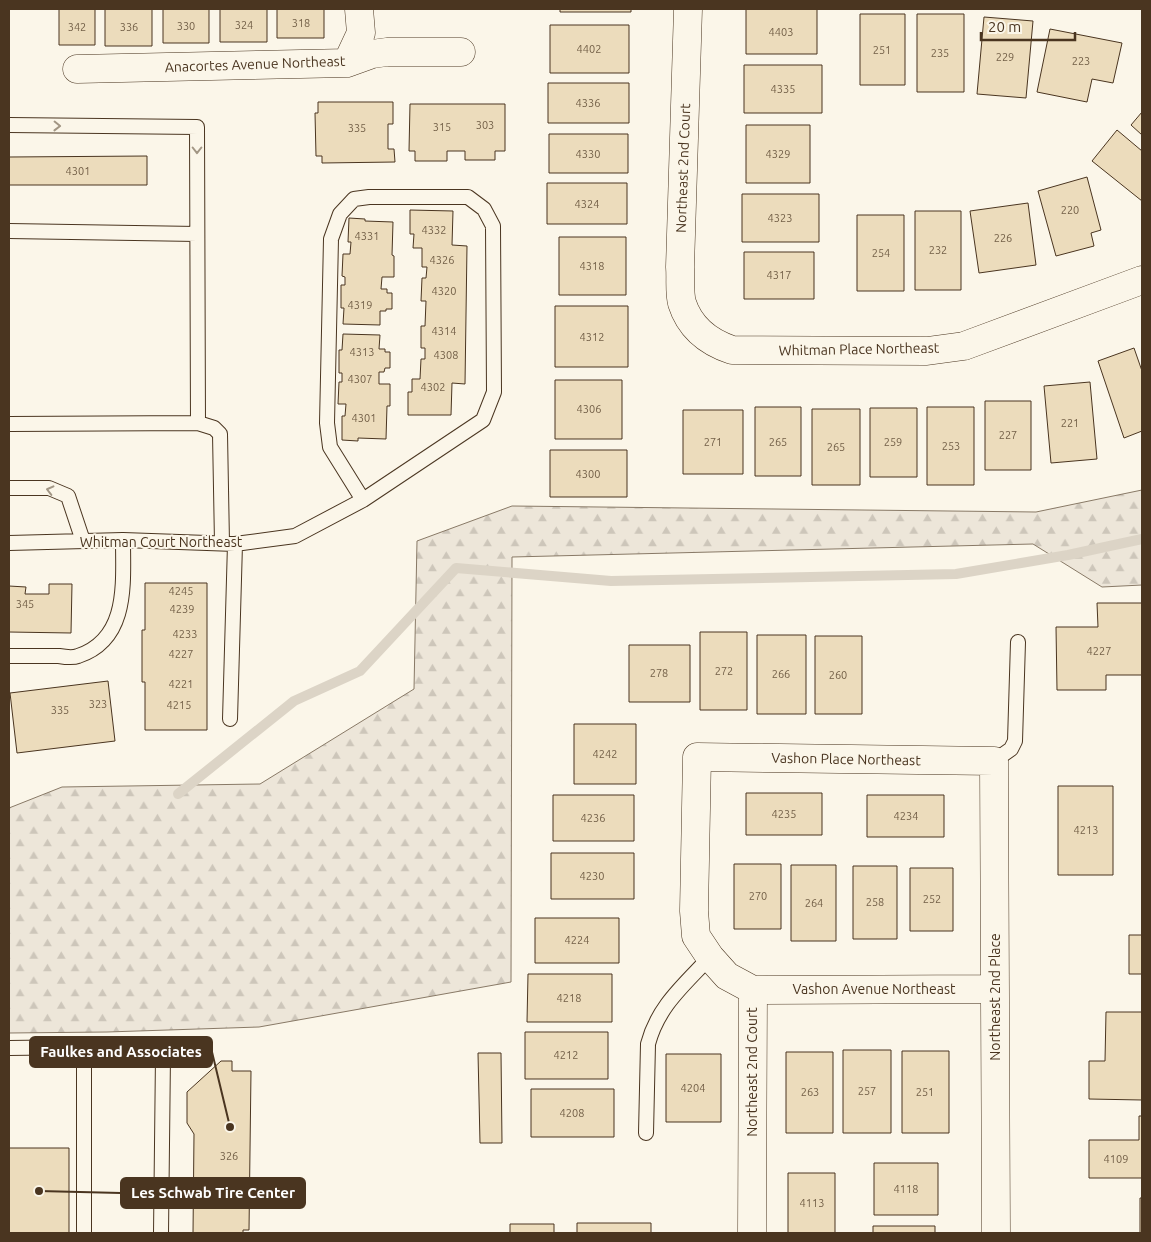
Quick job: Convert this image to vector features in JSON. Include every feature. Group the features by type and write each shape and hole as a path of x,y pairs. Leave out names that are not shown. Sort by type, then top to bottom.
{"street":[{"path":"347,63 361,33 359,9"},
{"name":"Northeast 2nd Court","path":"688,9 680,267 682,302 693,325"},
{"name":"Anacortes Avenue Northeast","path":"77,69 347,63 372,54 386,52 461,52"},
{"name":"Whitman Place Northeast","path":"693,325 715,344 732,350 927,350 964,346 1142,280"},
{"name":"Northeast 2nd Court","path":"697,757 696,936 710,957 728,976 753,990 752,1233"},
{"name":"Vashon Place Northeast","path":"697,757 994,761"},
{"name":"Northeast 2nd Place","path":"994,761 996,1233"},
{"name":"Vashon Avenue Northeast","path":"753,990 995,989"}],"lane":[{"path":"9,125 197,127 198,423"},
{"name":"Whitman Court Northeast","path":"9,543 123,540 229,544 295,536 364,500 482,420 494,392 493,226 484,209 468,197 369,197 354,200 340,214 331,239 327,423 330,446 364,500"},
{"path":"9,231 197,234"},
{"path":"9,424 198,423 214,428 220,434 229,544 230,719"},
{"path":"9,488 49,488 68,496 83,541"},
{"path":"9,656 77,657 99,645 111,633 119,615 122,589 123,540"},
{"path":"994,761 1011,749 1015,741 1018,642"},
{"path":"646,1133 648,1044 651,1030 662,1010 710,957"},
{"path":"9,1048 84,1047 84,1233"},
{"path":"162,1233 163,1056"}],"green space":[{"path":"1142,490 1142,585 1102,587 1033,544 512,557 511,982 259,1027 9,1033 9,808 62,787 260,784 414,689 417,541 512,506 1036,512"}],"building":[{"path":"59,9 95,9 95,45 59,45"},
{"path":"105,9 152,9 152,46 105,46"},
{"path":"163,9 209,9 209,43 163,43"},
{"path":"220,9 267,9 267,42 220,42"},
{"path":"277,9 324,9 324,38 277,38"},
{"path":"560,9 631,9 631,12 560,12"},
{"path":"746,9 817,9 817,54 746,54"},
{"path":"860,14 905,14 905,85 860,85"},
{"path":"917,14 964,14 964,92 917,92"},
{"path":"984,17 1033,21 1026,98 977,94"},
{"path":"550,25 629,25 629,73 550,73"},
{"path":"1050,29 1122,43 1113,83 1092,79 1087,102 1037,92"},
{"path":"744,65 822,65 822,113 744,113"},
{"path":"548,83 629,83 629,123 548,123"},
{"path":"318,102 393,102 393,124 388,124 388,149 394,149 395,162 322,163 322,156 316,156 315,113 318,113"},
{"path":"410,104 505,104 505,151 495,151 495,160 465,160 465,151 447,151 447,161 415,161 415,151 409,151"},
{"path":"1142,112 1142,135 1131,125"},
{"path":"746,125 810,125 810,183 746,183"},
{"path":"1117,130 1142,151 1142,201 1092,161"},
{"path":"549,134 628,134 628,173 549,173"},
{"path":"147,156 147,185 9,185 9,157"},
{"path":"1087,177 1101,230 1091,233 1094,246 1056,256 1038,191"},
{"path":"547,183 627,183 627,224 547,224"},
{"path":"742,194 819,194 819,242 742,242"},
{"path":"1028,203 1036,265 979,273 970,211"},
{"path":"410,210 453,211 452,245 467,246 465,384 452,383 451,415 408,415 408,392 412,392 412,379 420,379 421,359 425,359 425,348 421,348 421,326 425,326 426,301 421,301 422,278 426,278 427,267 422,267 422,248 413,248 414,234 410,234"},
{"path":"915,211 961,211 961,290 915,290"},
{"path":"857,215 904,215 904,291 857,291"},
{"path":"349,218 365,219 365,221 393,222 392,255 394,256 394,277 382,277 381,289 387,289 387,293 392,293 392,309 380,311 380,325 343,324 344,308 341,308 341,285 345,285 345,277 342,276 343,254 350,254 351,242 348,242"},
{"path":"559,237 626,237 626,295 559,295"},
{"path":"744,252 814,252 814,299 744,299"},
{"path":"555,306 628,306 628,367 555,367"},
{"path":"343,334 380,335 379,349 385,349 385,352 390,352 390,368 385,368 384,372 379,372 379,384 390,384 390,406 387,406 386,439 358,438 358,441 342,440 342,416 345,416 346,404 338,404 339,382 342,382 342,373 339,373 339,350 342,350"},
{"path":"1134,348 1142,371 1142,431 1124,438 1098,361"},
{"path":"555,380 622,380 622,439 555,439"},
{"path":"1090,382 1097,459 1051,463 1044,386"},
{"path":"985,401 1031,401 1031,470 985,470"},
{"path":"755,407 801,407 801,476 755,476"},
{"path":"927,407 974,407 974,485 927,485"},
{"path":"870,408 917,408 917,477 870,477"},
{"path":"812,409 860,409 860,485 812,485"},
{"path":"683,410 743,410 743,474 683,474"},
{"path":"550,450 627,450 627,497 550,497"},
{"path":"145,583 207,583 207,730 145,730 145,682 142,682 142,630 145,630"},
{"path":"49,584 72,584 71,633 9,632 9,586 26,587 25,594 49,594"},
{"path":"1097,603 1142,603 1142,675 1106,675 1106,690 1057,690 1056,627 1098,627"},
{"path":"700,632 747,632 747,710 700,710"},
{"path":"757,635 806,635 806,714 757,714"},
{"path":"815,636 862,636 862,714 815,714"},
{"path":"629,645 690,645 690,702 629,702"},
{"path":"108,681 115,741 17,753 10,693"},
{"path":"574,724 636,724 636,784 574,784"},
{"path":"1058,786 1113,786 1113,875 1058,875"},
{"path":"746,793 822,793 822,835 746,835"},
{"path":"553,795 634,795 634,841 553,841"},
{"path":"867,795 944,795 944,837 867,837"},
{"path":"551,853 634,853 634,899 551,899"},
{"path":"734,864 781,864 781,929 734,929"},
{"path":"791,865 836,865 836,941 791,941"},
{"path":"853,866 897,866 897,939 853,939"},
{"path":"910,868 953,868 953,931 910,931"},
{"path":"535,918 619,918 619,963 535,963"},
{"path":"1129,935 1142,935 1142,974 1129,974"},
{"path":"528,974 612,974 612,1022 527,1022"},
{"path":"1106,1012 1142,1012 1142,1100 1089,1099 1089,1061 1105,1061"},
{"path":"525,1032 608,1032 608,1079 525,1079"},
{"path":"843,1050 891,1050 891,1133 843,1133"},
{"path":"902,1051 949,1051 949,1133 902,1133"},
{"path":"786,1052 833,1052 833,1133 786,1133"},
{"path":"478,1053 501,1053 502,1143 480,1143"},
{"path":"666,1054 721,1054 721,1122 666,1122"},
{"path":"221,1061 232,1061 232,1071 251,1071 249,1230 243,1230 243,1233 193,1233 194,1134 187,1123 187,1092"},
{"path":"531,1089 614,1089 614,1137 531,1137"},
{"path":"1139,1116 1142,1116 1142,1178 1089,1178 1089,1140 1139,1140"},
{"path":"9,1148 69,1148 69,1233 9,1233"},
{"path":"874,1163 938,1163 938,1215 874,1215"},
{"path":"788,1173 835,1173 835,1233 788,1233"},
{"path":"1140,1198 1142,1198 1142,1233 1140,1233"},
{"path":"577,1223 651,1223 651,1233 577,1233"},
{"path":"510,1224 554,1224 554,1233 510,1233"},
{"path":"873,1226 935,1226 935,1233 873,1233"}],"waterway":[{"path":"178,794 294,701 360,671 456,568 611,581 956,574 1068,555 1142,539"}],"place":[{"name":"Faulkes and Associates","path":"230,1127"},
{"name":"Les Schwab Tire Center","path":"39,1191"}]}
